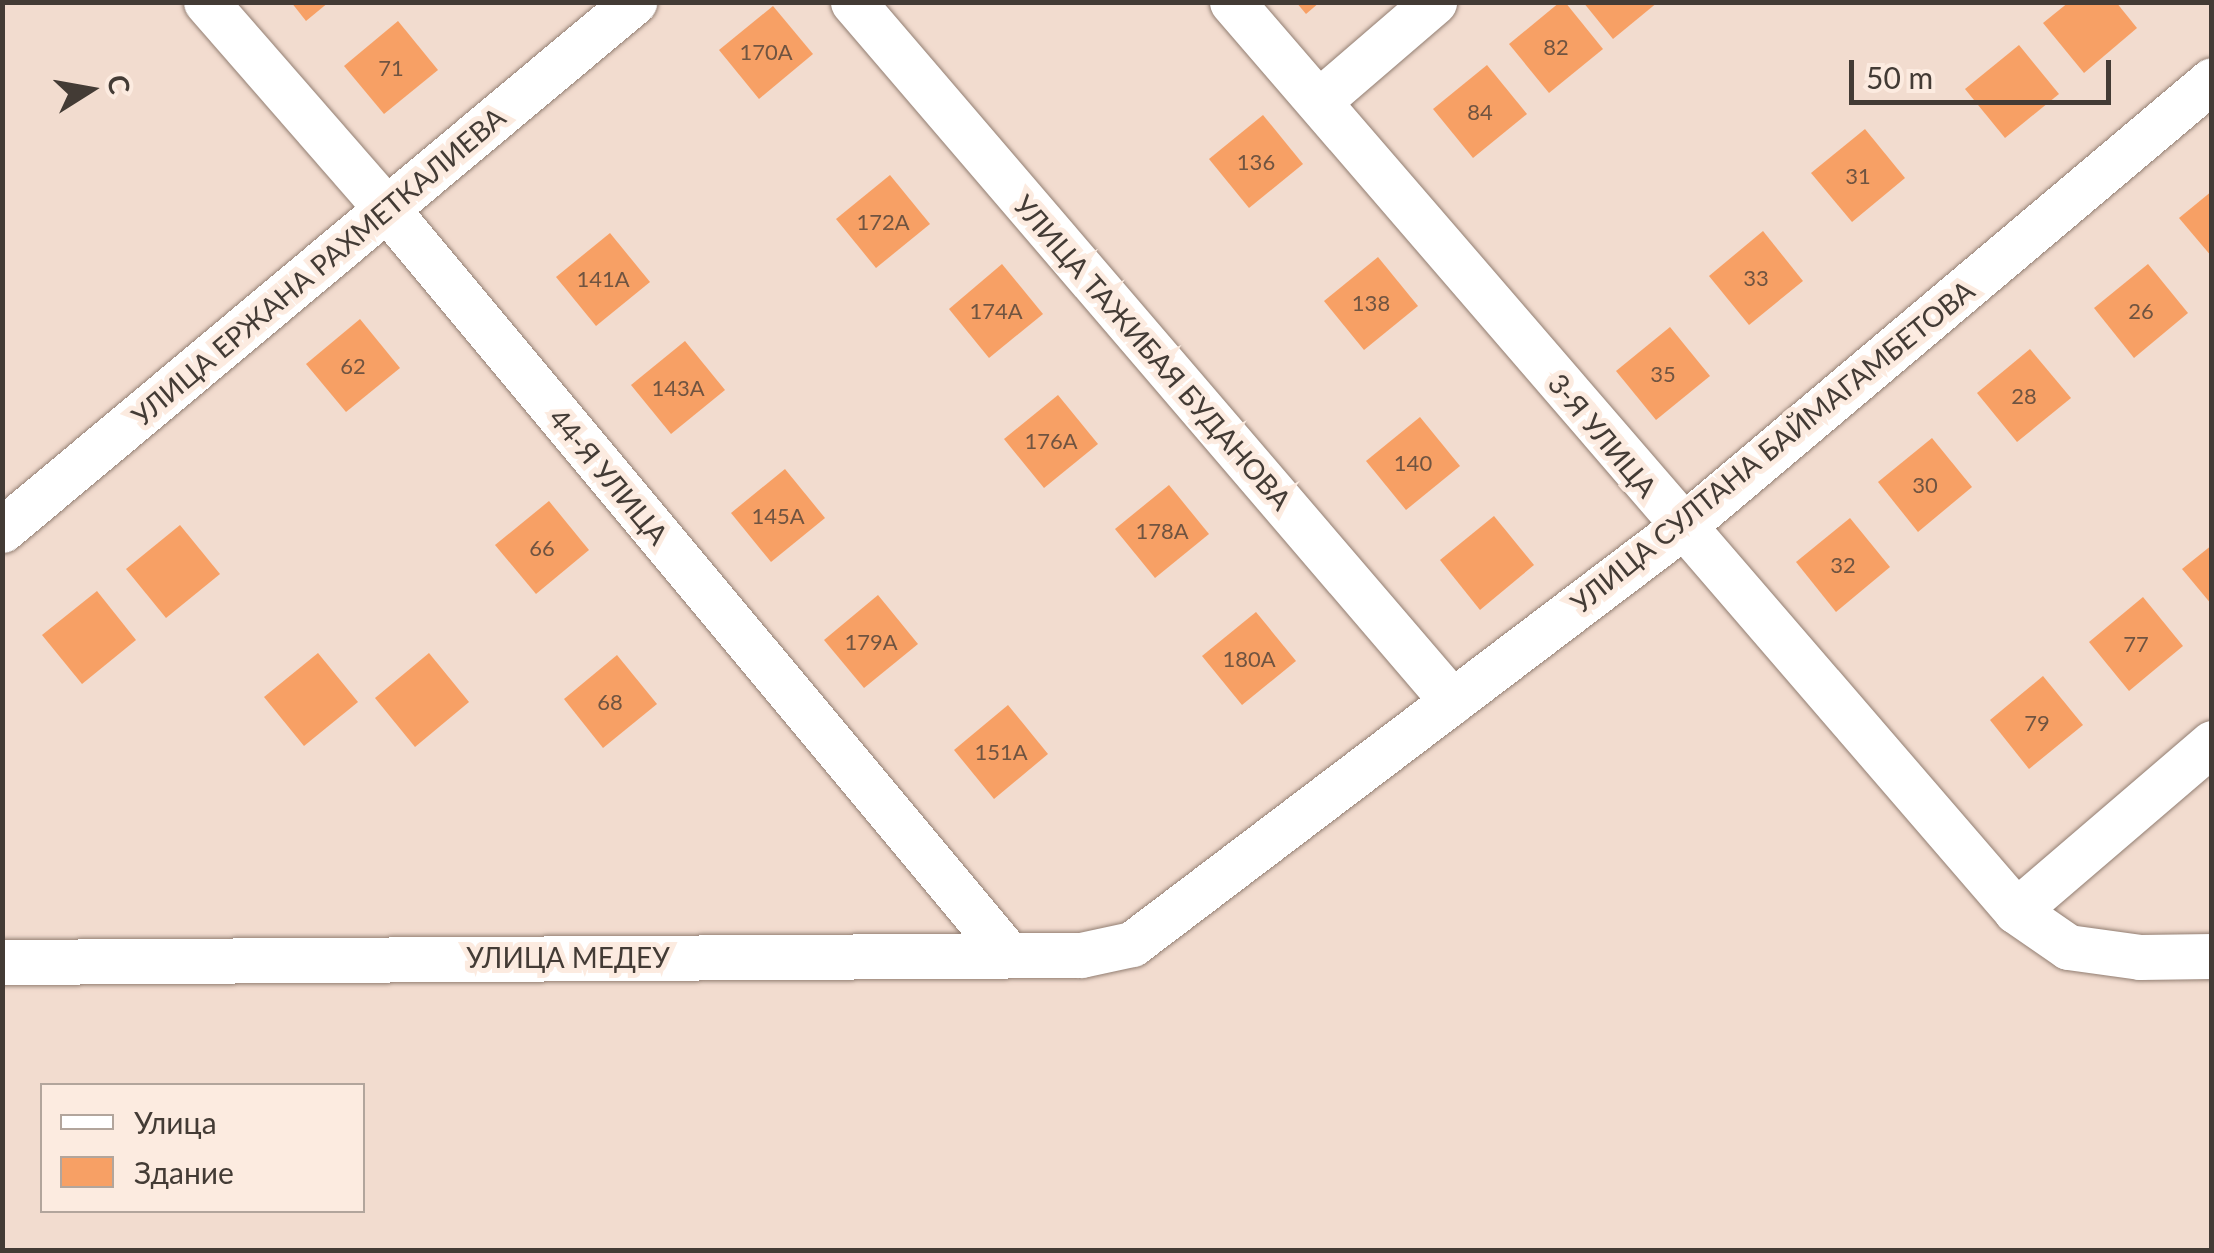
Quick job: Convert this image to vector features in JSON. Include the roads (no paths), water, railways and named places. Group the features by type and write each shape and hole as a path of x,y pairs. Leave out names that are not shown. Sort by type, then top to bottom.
{"street":[{"name":"44-Я УЛИЦА","path":"206,2 386,208 1007,953"},
{"name":"УЛИЦА ЕРЖАНА РАХМЕТКАЛИЕВА","path":"2,530 634,2"},
{"name":"УЛИЦА ТАЖИБАЯ БУДАНОВА","path":"853,2 1452,701"},
{"name":"3-Я УЛИЦА","path":"1232,2 2016,911"},
{"path":"1319,101 1434,2"},
{"name":"УЛИЦА СУЛТАНА БАЙМАГАМБЕТОВА","path":"1132,944 1682,527 2212,80"},
{"path":"2212,743 2016,911 2068,948 2140,957 2212,956"},
{"name":"УЛИЦА МЕДЕУ","path":"2,962 1081,955 1132,944"}]}
